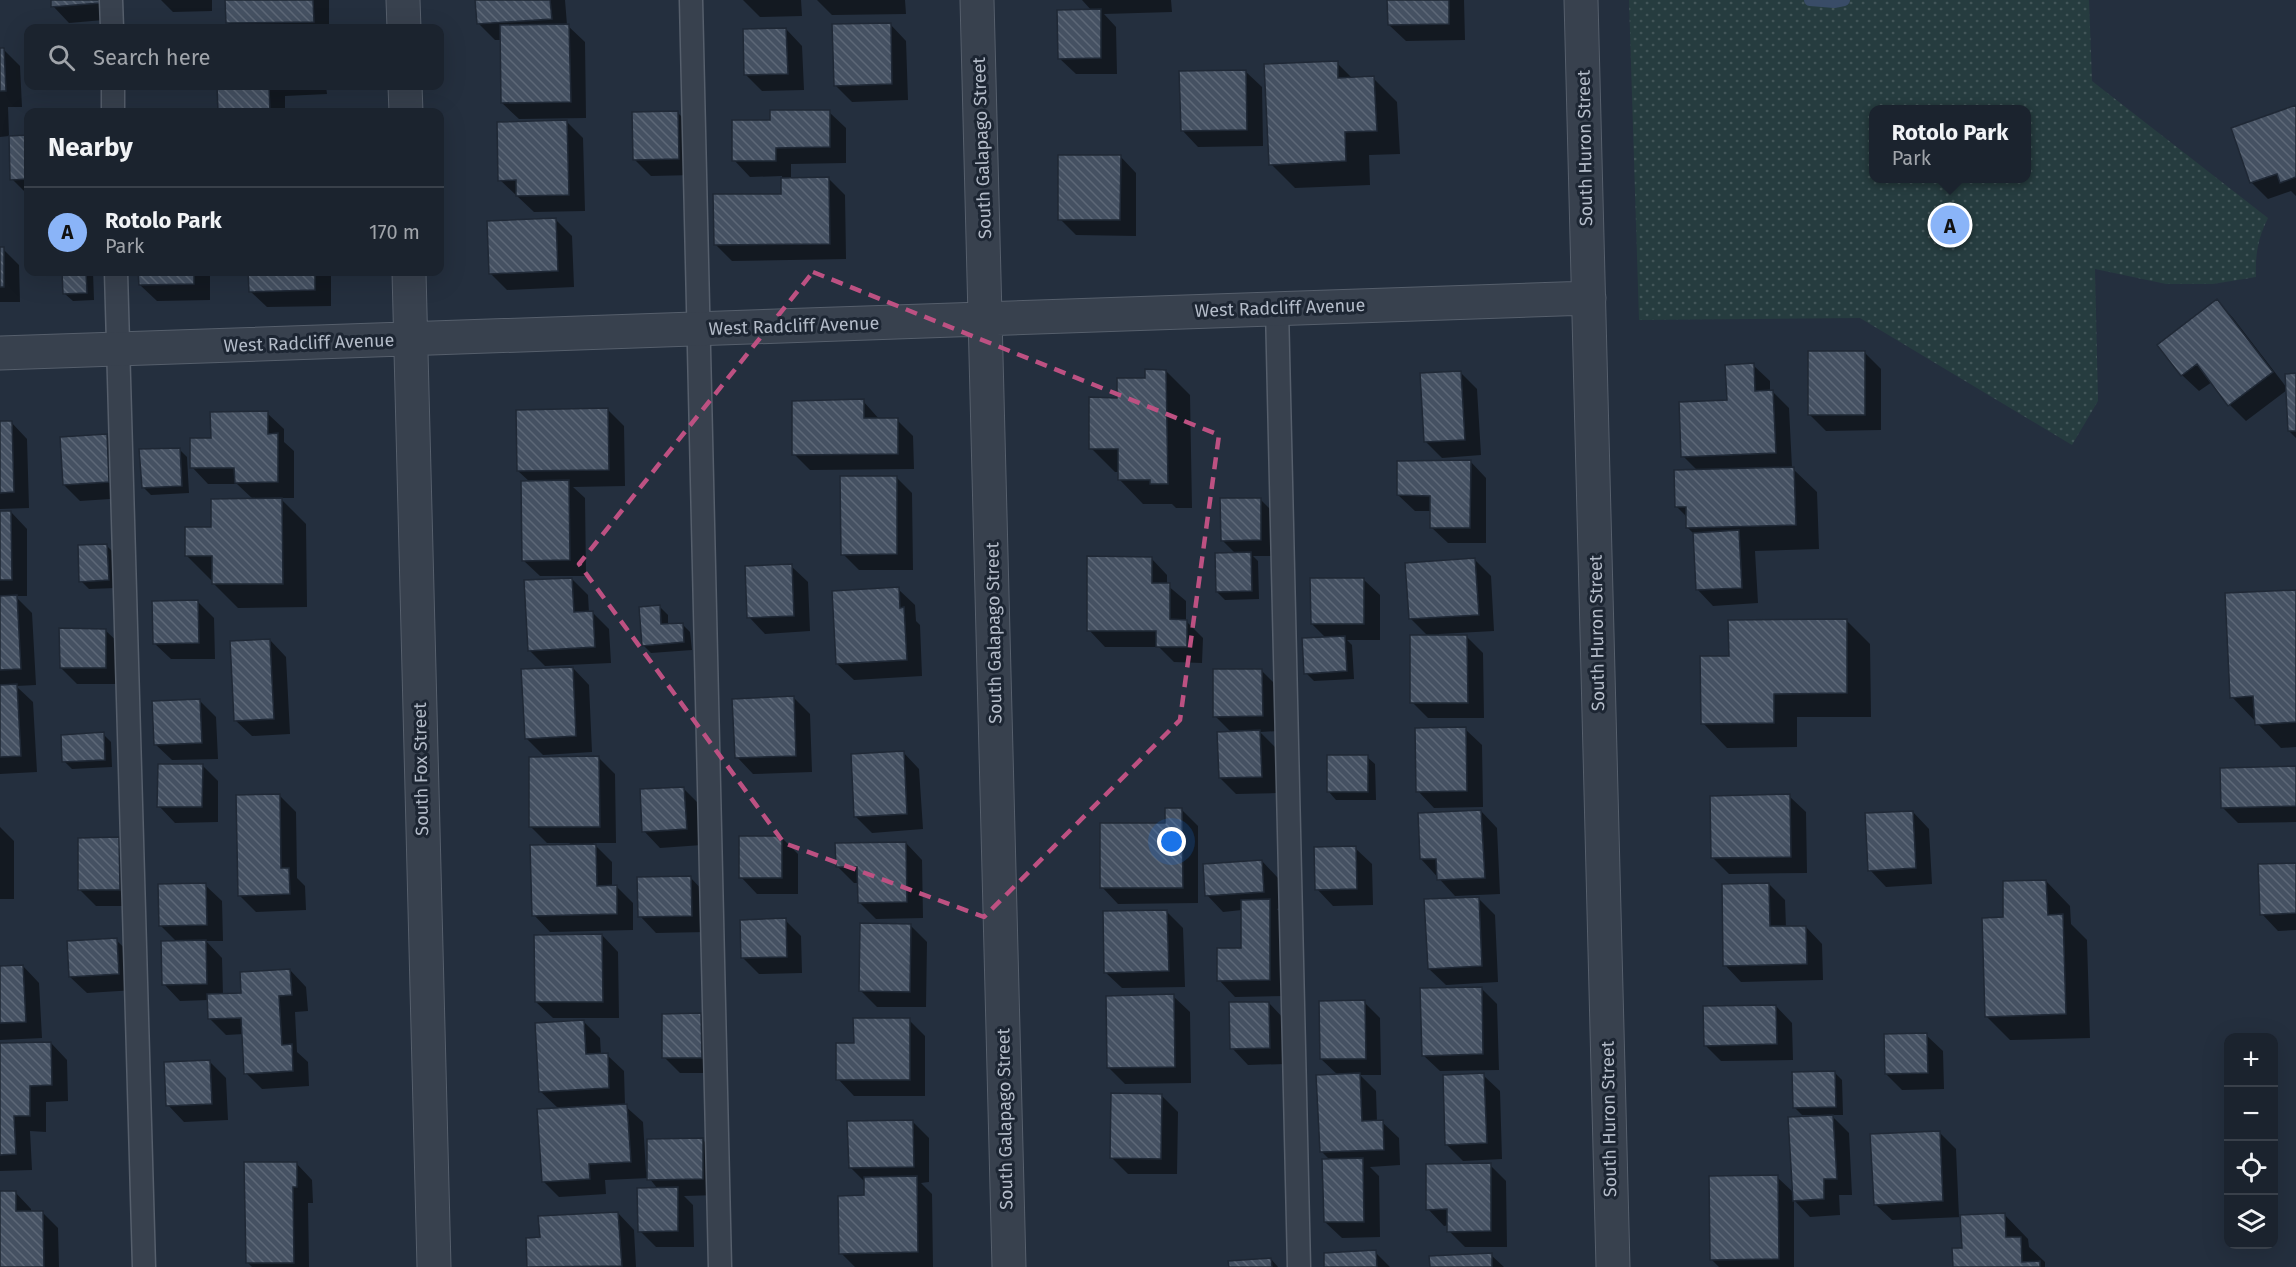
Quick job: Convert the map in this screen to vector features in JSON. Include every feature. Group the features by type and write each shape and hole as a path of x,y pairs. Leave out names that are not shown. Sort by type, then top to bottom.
{"street":[{"path":"403,0 404,24"},
{"name":"South Galapago Street","path":"978,0 1009,1267"},
{"name":"South Huron Street","path":"1581,0 1613,1267"},
{"path":"405,90 406,108"},
{"name":"South Fox Street","path":"409,276 434,1267"},
{"name":"West Radcliff Avenue","path":"0,353 1589,298"}],"lane":[{"path":"111,0 112,24"},
{"path":"691,0 720,1267"},
{"path":"113,90 113,108"},
{"path":"116,276 144,1267"},
{"path":"1277,308 1299,1267"}],"highlighted area":[{"path":"813,272 1219,435 1180,720 984,917 784,843 579,564"}],"green space":[{"path":"1629,0 2089,0 2092,81 2268,218 2258,247 2256,277 2213,284 2166,284 2095,269 2098,401 2072,445 1860,318 1639,320"}],"building":[{"path":"51,0 99,0 100,3 51,7"},
{"path":"225,0 313,0 314,22 226,23"},
{"path":"475,0 550,0 552,19 477,24"},
{"path":"1387,0 1449,0 1449,24 1388,25"},
{"path":"1101,9 1101,58 1058,59 1057,10"},
{"path":"891,23 892,84 834,86 832,24"},
{"path":"569,24 571,102 501,103 500,25"},
{"path":"786,28 788,74 744,75 743,29"},
{"path":"0,48 4,48 6,91 0,91"},
{"path":"1338,61 1338,78 1374,76 1377,131 1345,132 1346,161 1269,165 1264,64"},
{"path":"1246,70 1247,130 1181,131 1179,71"},
{"path":"217,90 269,90 270,108 218,108"},
{"path":"2296,105 2296,177 2280,183 2277,174 2250,183 2231,128"},
{"path":"770,110 830,110 830,147 776,148 776,161 732,161 732,120 770,120"},
{"path":"678,111 679,159 633,160 632,112"},
{"path":"567,120 569,195 516,196 516,180 498,181 497,122"},
{"path":"24,135 24,179 10,180 9,136"},
{"path":"1058,155 1121,155 1120,220 1058,220"},
{"path":"829,177 830,244 714,245 713,194 781,194 781,178"},
{"path":"556,218 558,271 489,274 487,221"},
{"path":"0,247 4,247 4,287 0,287"},
{"path":"62,276 86,276 87,293 63,294"},
{"path":"138,276 194,276 194,284 139,285"},
{"path":"248,276 315,276 315,290 249,292"},
{"path":"2217,299 2273,372 2228,406 2197,364 2181,376 2157,345"},
{"path":"1808,351 1865,351 1865,415 1808,415"},
{"path":"1754,363 1755,391 1773,390 1776,453 1681,457 1679,402 1727,400 1725,365"},
{"path":"1145,369 1166,370 1168,484 1150,484 1150,480 1118,480 1118,449 1089,449 1089,397 1117,398 1117,378 1145,378"},
{"path":"1461,371 1465,440 1424,442 1420,373"},
{"path":"2296,373 2296,431 2288,431 2285,374"},
{"path":"864,399 864,418 898,418 898,454 792,455 792,401"},
{"path":"608,408 609,470 517,471 516,410"},
{"path":"268,411 268,434 278,433 278,482 235,483 234,468 190,468 190,438 211,438 210,412"},
{"path":"0,421 12,421 14,492 0,493"},
{"path":"107,434 109,482 63,485 60,437"},
{"path":"180,448 182,486 142,488 139,449"},
{"path":"1471,460 1470,528 1430,528 1430,496 1397,495 1397,461"},
{"path":"1794,467 1796,525 1686,528 1686,507 1675,507 1674,470"},
{"path":"840,476 897,476 897,554 841,555"},
{"path":"569,480 570,560 522,561 521,481"},
{"path":"282,498 283,584 212,584 212,556 185,556 185,527 211,527 211,499"},
{"path":"1220,498 1261,498 1261,540 1221,541"},
{"path":"0,511 11,511 12,580 0,580"},
{"path":"1739,530 1742,588 1696,590 1693,533"},
{"path":"107,544 109,580 79,582 78,545"},
{"path":"1251,552 1252,591 1216,592 1215,553"},
{"path":"1087,556 1152,557 1152,583 1170,583 1170,619 1187,620 1187,647 1156,647 1156,631 1087,631"},
{"path":"1475,558 1479,615 1409,619 1405,563"},
{"path":"792,564 794,616 747,618 745,566"},
{"path":"572,578 574,612 593,611 595,647 528,651 524,580"},
{"path":"1310,578 1364,578 1364,624 1311,624"},
{"path":"899,587 900,608 904,607 907,660 836,664 832,591"},
{"path":"2296,590 2296,722 2255,725 2253,696 2230,698 2225,593"},
{"path":"17,595 21,669 0,670 0,596"},
{"path":"198,600 199,643 153,644 152,601"},
{"path":"660,605 661,624 683,623 684,642 642,646 639,607"},
{"path":"1847,619 1847,693 1774,694 1774,723 1701,724 1700,656 1729,656 1728,620"},
{"path":"59,628 106,629 106,668 60,668"},
{"path":"1410,635 1467,635 1468,703 1410,703"},
{"path":"1345,636 1347,671 1304,674 1302,638"},
{"path":"270,639 274,719 234,721 230,641"},
{"path":"573,667 576,736 525,739 521,669"},
{"path":"1213,669 1262,669 1263,716 1213,717"},
{"path":"17,684 21,756 0,757 0,685"},
{"path":"794,696 796,756 735,758 732,699"},
{"path":"200,699 202,743 154,745 152,701"},
{"path":"1466,727 1467,791 1416,792 1415,728"},
{"path":"1260,730 1262,777 1219,778 1217,732"},
{"path":"104,732 105,760 62,762 61,735"},
{"path":"904,751 907,814 854,817 851,754"},
{"path":"1327,755 1368,755 1368,792 1327,792"},
{"path":"599,756 600,827 529,827 529,757"},
{"path":"158,764 203,764 202,807 157,807"},
{"path":"2296,766 2296,806 2221,808 2220,768"},
{"path":"684,787 687,829 642,832 640,789"},
{"path":"280,794 281,868 289,868 290,894 238,896 236,795"},
{"path":"1790,794 1791,857 1711,858 1710,796"},
{"path":"1165,808 1182,808 1183,888 1100,888 1100,823 1165,823"},
{"path":"1481,810 1485,878 1437,880 1436,859 1420,859 1418,813"},
{"path":"1913,811 1916,868 1868,871 1865,813"},
{"path":"739,836 782,836 782,878 739,878"},
{"path":"119,837 120,890 78,890 78,838"},
{"path":"906,842 907,902 858,903 857,867 836,867 835,843"},
{"path":"596,844 597,886 617,885 617,914 532,916 530,845"},
{"path":"1356,846 1357,889 1315,890 1314,847"},
{"path":"1262,860 1264,892 1205,896 1203,864"},
{"path":"2296,863 2296,913 2260,915 2258,864"},
{"path":"691,876 692,916 638,917 637,877"},
{"path":"2046,880 2048,915 2063,914 2066,1014 1985,1017 1982,918 2003,917 2003,881"},
{"path":"206,883 207,925 159,926 158,884"},
{"path":"1769,883 1770,926 1806,926 1807,964 1723,966 1722,884"},
{"path":"1479,897 1482,966 1428,969 1424,899"},
{"path":"1270,899 1270,980 1217,981 1217,948 1241,948 1241,900"},
{"path":"1167,910 1169,971 1104,973 1103,911"},
{"path":"786,918 787,957 741,958 740,920"},
{"path":"860,923 911,924 910,992 859,991"},
{"path":"602,934 603,1002 535,1002 534,935"},
{"path":"117,938 119,974 69,977 67,941"},
{"path":"206,940 207,984 162,985 161,941"},
{"path":"23,965 26,1022 0,1023 0,966"},
{"path":"290,969 292,995 279,996 282,1045 292,1044 293,1071 244,1074 241,1018 208,1019 207,994 241,993 240,972"},
{"path":"1482,987 1483,1054 1422,1056 1420,988"},
{"path":"1174,994 1175,1067 1107,1068 1106,996"},
{"path":"1365,1000 1366,1059 1320,1059 1319,1001"},
{"path":"1229,1002 1269,1002 1270,1048 1230,1049"},
{"path":"1776,1005 1777,1044 1704,1046 1703,1006"},
{"path":"701,1013 702,1058 662,1058 662,1014"},
{"path":"853,1018 910,1018 910,1080 836,1080 836,1043 854,1043"},
{"path":"584,1020 586,1054 608,1053 609,1088 539,1092 535,1023"},
{"path":"1927,1033 1928,1073 1885,1074 1884,1034"},
{"path":"51,1042 52,1085 30,1086 30,1116 14,1116 16,1154 0,1155 0,1043"},
{"path":"210,1060 212,1104 166,1106 164,1062"},
{"path":"1835,1071 1836,1107 1793,1108 1792,1072"},
{"path":"1360,1073 1362,1121 1383,1120 1384,1150 1320,1152 1316,1075"},
{"path":"1484,1073 1487,1143 1445,1145 1443,1075"},
{"path":"1111,1093 1162,1094 1161,1159 1110,1158"},
{"path":"627,1104 631,1162 589,1164 590,1179 542,1182 537,1109"},
{"path":"1833,1115 1837,1179 1824,1179 1824,1199 1793,1201 1788,1117"},
{"path":"913,1120 914,1167 849,1168 847,1121"},
{"path":"1940,1131 1943,1201 1874,1205 1870,1134"},
{"path":"703,1138 703,1179 647,1180 647,1139"},
{"path":"1363,1158 1364,1222 1324,1222 1322,1159"},
{"path":"244,1162 297,1162 297,1187 293,1187 294,1263 246,1263"},
{"path":"1491,1163 1491,1231 1447,1232 1447,1209 1426,1210 1426,1164"},
{"path":"1778,1175 1779,1259 1710,1260 1709,1176"},
{"path":"917,1176 918,1252 839,1254 838,1196 864,1195 864,1177"},
{"path":"678,1187 678,1231 638,1232 637,1188"},
{"path":"0,1191 16,1191 16,1211 43,1211 44,1267 0,1267"},
{"path":"618,1212 622,1266 527,1267 526,1238 540,1237 538,1216"},
{"path":"2005,1213 2006,1237 2021,1237 2022,1262 2040,1261 2040,1267 1953,1267 1952,1248 1962,1248 1960,1215"},
{"path":"1376,1250 1377,1267 1324,1267 1324,1253"},
{"path":"1492,1253 1492,1267 1430,1267 1429,1256"},
{"path":"1271,1258 1272,1267 1229,1267 1228,1261"}],"waterway":[{"path":"1810,0 1834,2 1844,0"}],"place":[{"name":"Rotolo Park","path":"1950,225"}]}
